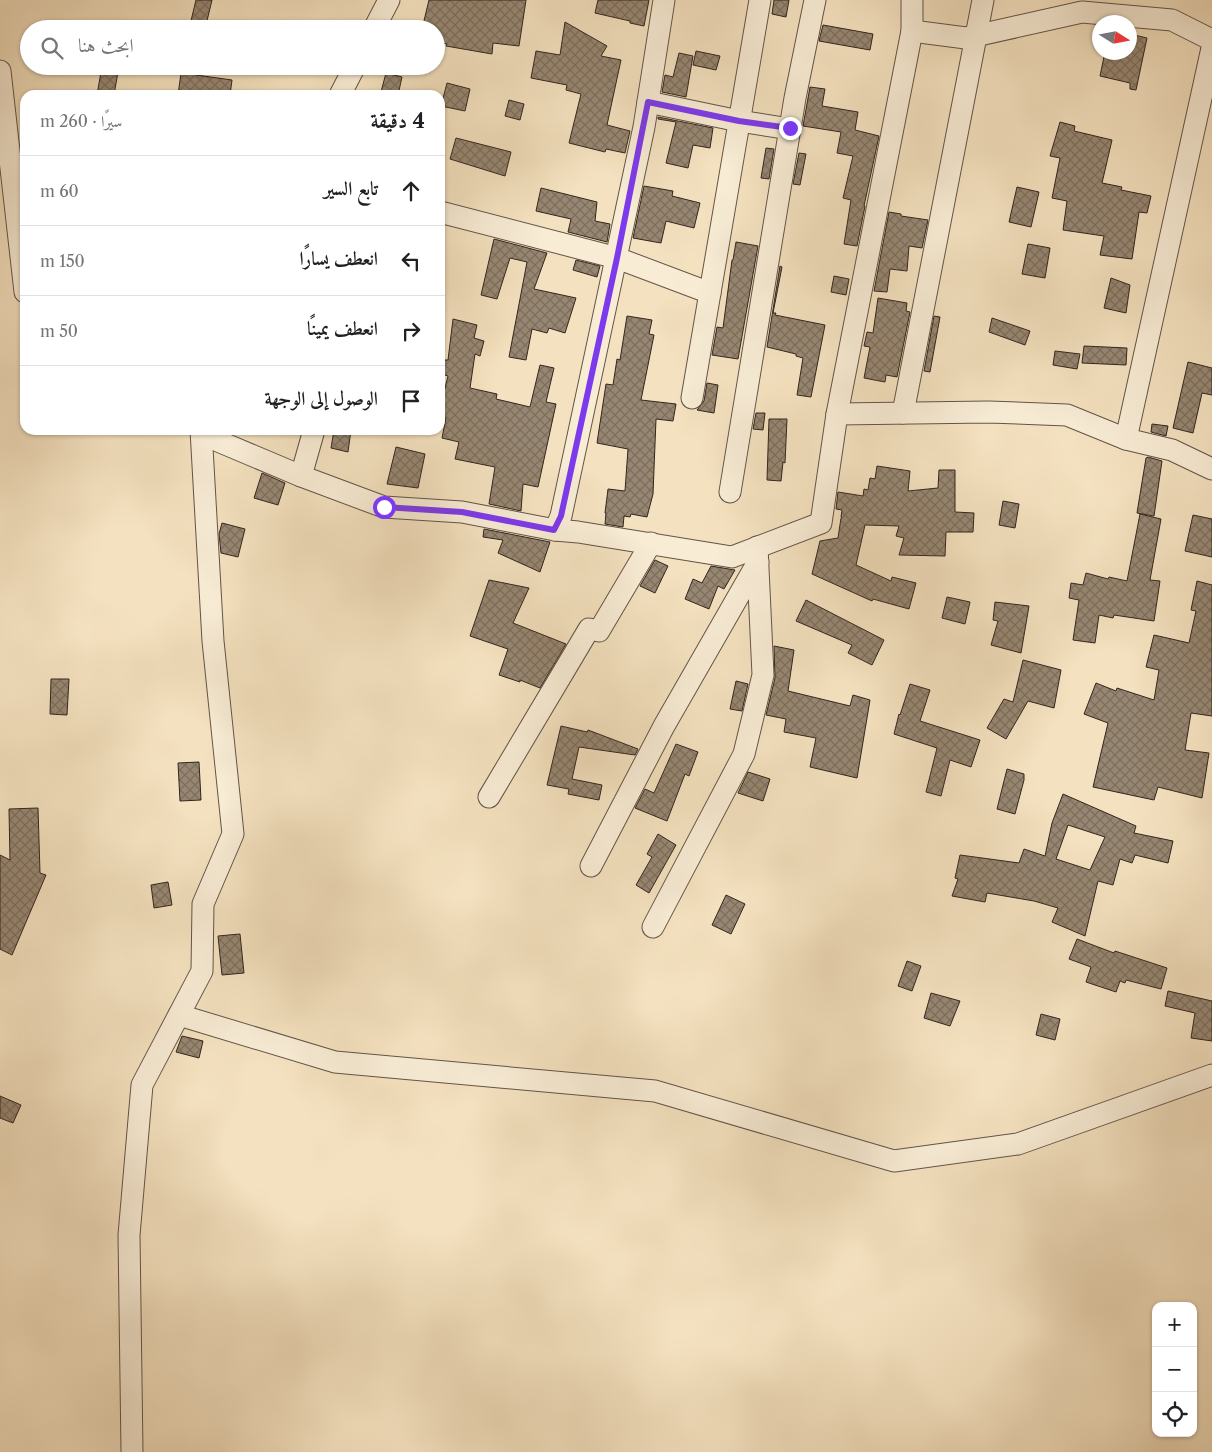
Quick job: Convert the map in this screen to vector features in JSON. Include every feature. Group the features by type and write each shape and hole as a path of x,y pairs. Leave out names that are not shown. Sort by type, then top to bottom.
{"street":[{"path":"379,20 389,0"},
{"path":"554,530 561,516 617,258 648,102 664,0"},
{"path":"692,398 760,0"},
{"path":"730,492 790,128 815,0"},
{"path":"216,435 218,442 384,507 462,512 554,530 732,556 758,554 821,523 838,414 912,31 912,0"},
{"path":"903,413 983,0"},
{"path":"912,31 966,38 1082,12 1172,20 1212,40"},
{"path":"1126,439 1212,48"},
{"path":"0,71 20,248"},
{"path":"343,90 350,75"},
{"path":"648,102 739,121 790,128"},
{"path":"445,213 617,258 710,293"},
{"path":"838,414 989,412 1066,415 1126,439 1172,450 1212,469"},
{"path":"132,1452 129,1235 142,1085 202,971 204,904 233,834 213,641 201,435"},
{"path":"301,476 313,435"},
{"path":"489,797 589,629 599,631 651,543"},
{"path":"591,866 664,726 758,554"},
{"path":"653,927 744,754 763,675 758,554"},
{"path":"178,1015 335,1062 655,1091 894,1161 1018,1144 1212,1075"}],"building":[{"path":"196,0 212,0 207,20 191,20"},
{"path":"429,0 526,0 519,46 493,43 492,54 446,46 445,20 424,20"},
{"path":"598,0 649,0 644,26 595,13"},
{"path":"774,0 789,0 786,17 772,14"},
{"path":"565,22 607,46 601,56 621,60 607,125 630,131 625,153 606,149 605,152 569,143 581,94 566,90 567,85 531,78 536,51 560,55"},
{"path":"823,25 873,34 870,50 819,41"},
{"path":"1137,36 1147,38 1136,90 1130,89 1130,83 1100,76 1103,60 1137,60"},
{"path":"696,51 720,56 716,70 693,65"},
{"path":"679,53 693,56 686,97 662,92 665,75 673,77"},
{"path":"100,75 117,75 115,90 98,90"},
{"path":"181,75 232,80 231,90 179,90"},
{"path":"385,75 402,77 399,90 382,90"},
{"path":"447,83 470,89 465,111 445,107"},
{"path":"810,87 825,89 822,106 858,112 855,130 879,136 857,246 844,244 851,200 843,198 853,156 837,153 841,132 803,126"},
{"path":"509,100 524,104 520,120 505,116"},
{"path":"658,117 713,128 710,148 693,145 688,168 666,163 676,122 658,119"},
{"path":"1060,122 1075,126 1074,131 1112,140 1102,183 1122,187 1121,190 1151,196 1147,213 1139,212 1132,259 1100,255 1104,236 1063,230 1067,201 1052,198 1060,158 1050,156"},
{"path":"456,138 511,152 505,176 450,159"},
{"path":"766,148 774,149 769,179 761,178"},
{"path":"799,153 806,154 800,185 793,184"},
{"path":"644,186 673,191 672,196 700,203 694,228 666,221 661,243 633,238"},
{"path":"1017,187 1039,192 1031,227 1009,222"},
{"path":"541,188 597,202 595,221 610,224 607,242 568,232 571,219 536,211"},
{"path":"889,212 901,214 901,216 928,220 922,248 909,246 907,271 890,269 887,292 874,291"},
{"path":"494,239 547,253 534,289 576,298 565,333 549,328 547,333 532,329 526,360 509,357 527,262 510,258 497,299 481,295"},
{"path":"736,242 758,246 738,359 712,355 717,327 723,328"},
{"path":"1028,244 1050,248 1045,278 1022,274"},
{"path":"576,260 600,266 597,277 573,270"},
{"path":"780,266 782,267 773,313 825,325 811,397 797,395 803,358 796,356 796,354 767,347"},
{"path":"834,276 849,279 846,295 831,292"},
{"path":"1111,278 1130,285 1126,313 1104,308"},
{"path":"878,298 907,303 906,311 910,312 897,377 886,375 885,382 864,378 870,347 864,346 867,332 873,333"},
{"path":"627,316 652,320 649,334 654,335 641,400 676,404 673,421 656,419 653,494 647,517 631,514 630,517 624,516 623,527 605,524 605,513 608,489 625,491 628,449 597,443 606,384 613,385 617,359 620,360"},
{"path":"934,316 940,317 930,372 924,371"},
{"path":"992,318 1030,331 1025,345 989,332"},
{"path":"453,319 477,325 474,338 484,341 480,356 475,354 470,388 497,394 496,399 530,407 540,365 554,368 546,402 556,404 538,487 523,484 521,511 489,504 495,467 455,459 459,442 442,438 443,435 445,435 445,388 448,376 445,375 445,360 448,360"},
{"path":"1084,346 1127,348 1126,365 1082,363"},
{"path":"1055,351 1080,354 1077,369 1053,365"},
{"path":"1188,362 1212,368 1212,395 1202,393 1193,433 1173,428"},
{"path":"707,383 718,385 714,413 697,410 704,401"},
{"path":"756,413 765,413 763,430 753,429"},
{"path":"769,419 787,419 785,463 783,462 781,481 767,480"},
{"path":"1152,424 1168,426 1166,436 1151,432"},
{"path":"333,435 350,435 348,452 331,448"},
{"path":"396,447 425,454 418,488 387,484"},
{"path":"1146,458 1162,461 1154,516 1137,513"},
{"path":"877,466 910,471 908,491 938,488 939,470 955,470 955,512 974,513 973,532 946,532 945,556 899,555 904,538 896,536 899,526 865,525 856,565 891,581 892,577 916,583 909,609 873,599 872,601 812,574 820,541 838,538 842,510 836,509 838,492 863,496 864,489 868,490 870,478 875,479"},
{"path":"262,473 285,483 278,505 254,498"},
{"path":"1003,501 1019,504 1015,528 999,525"},
{"path":"1140,514 1161,519 1150,580 1160,581 1154,621 1114,615 1113,618 1099,615 1095,643 1073,640 1079,600 1069,598 1071,583 1083,585 1086,573 1108,579 1109,577 1127,581"},
{"path":"1193,515 1212,519 1212,557 1185,551"},
{"path":"222,523 245,529 238,557 221,553 219,534"},
{"path":"484,529 550,542 540,572 498,553 503,540 483,537"},
{"path":"655,560 668,566 655,593 640,586"},
{"path":"711,566 735,570 724,589 718,586 709,609 685,599 693,579 702,583"},
{"path":"489,580 529,588 513,623 566,644 540,688 520,680 520,682 499,675 508,649 470,636"},
{"path":"1197,581 1212,585 1212,716 1191,713 1185,750 1209,753 1202,798 1158,787 1154,800 1093,787 1108,723 1084,714 1096,683 1116,691 1117,688 1154,700 1159,670 1146,667 1154,635 1189,643 1196,611 1191,610"},
{"path":"947,597 970,602 965,624 942,618"},
{"path":"806,600 884,640 872,665 848,653 852,645 796,621"},
{"path":"995,602 1029,606 1021,653 991,645 998,621 993,620"},
{"path":"774,646 794,650 788,691 850,706 853,695 870,700 857,778 810,767 816,738 784,732 786,719 766,715 775,678"},
{"path":"1023,660 1061,670 1054,708 1028,701 1006,739 987,728 1004,699 1013,702"},
{"path":"51,679 69,679 67,715 50,714"},
{"path":"736,681 748,684 742,711 730,709"},
{"path":"910,684 930,690 920,721 980,740 971,767 950,760 941,796 926,792 937,748 894,734"},
{"path":"561,726 587,732 588,730 638,749 635,755 579,747 572,779 602,785 599,800 568,794 569,789 547,785"},
{"path":"676,744 698,752 689,776 685,774 667,821 635,808 645,789 654,793"},
{"path":"199,762 201,800 180,801 178,763"},
{"path":"1007,769 1024,774 1015,814 997,809"},
{"path":"748,772 770,779 763,801 738,793"},
{"path":"1063,794 1136,826 1134,833 1173,841 1168,863 1135,855 1132,863 1120,859 1113,885 1098,881 1085,936 1052,922 1058,908 1034,901 987,893 985,902 952,896 958,879 955,878 960,855 1019,863 1024,849 1045,856 1052,823","holes":["1068,825 1105,837 1090,870 1056,859"]},
{"path":"38,808 40,873 46,875 12,955 0,949 0,855 10,860 9,809"},
{"path":"658,834 676,845 649,893 636,885 652,857 647,854"},
{"path":"168,882 172,905 154,908 151,885"},
{"path":"726,895 745,904 731,934 712,925"},
{"path":"240,934 244,973 222,975 218,936"},
{"path":"1077,939 1114,953 1115,951 1167,968 1161,989 1126,980 1125,983 1120,981 1116,992 1086,982 1091,967 1069,959"},
{"path":"907,961 921,966 912,991 898,986"},
{"path":"1168,991 1212,1001 1212,1041 1191,1038 1195,1013 1165,1006"},
{"path":"931,993 960,1001 950,1026 924,1018"},
{"path":"1041,1014 1060,1019 1055,1040 1036,1035"},
{"path":"182,1036 203,1041 199,1058 176,1052"},
{"path":"0,1096 21,1105 13,1123 0,1118"}],"route":[{"path":"384,507 462,512 554,530 561,516 617,258 648,102 739,121 790,128"}]}
